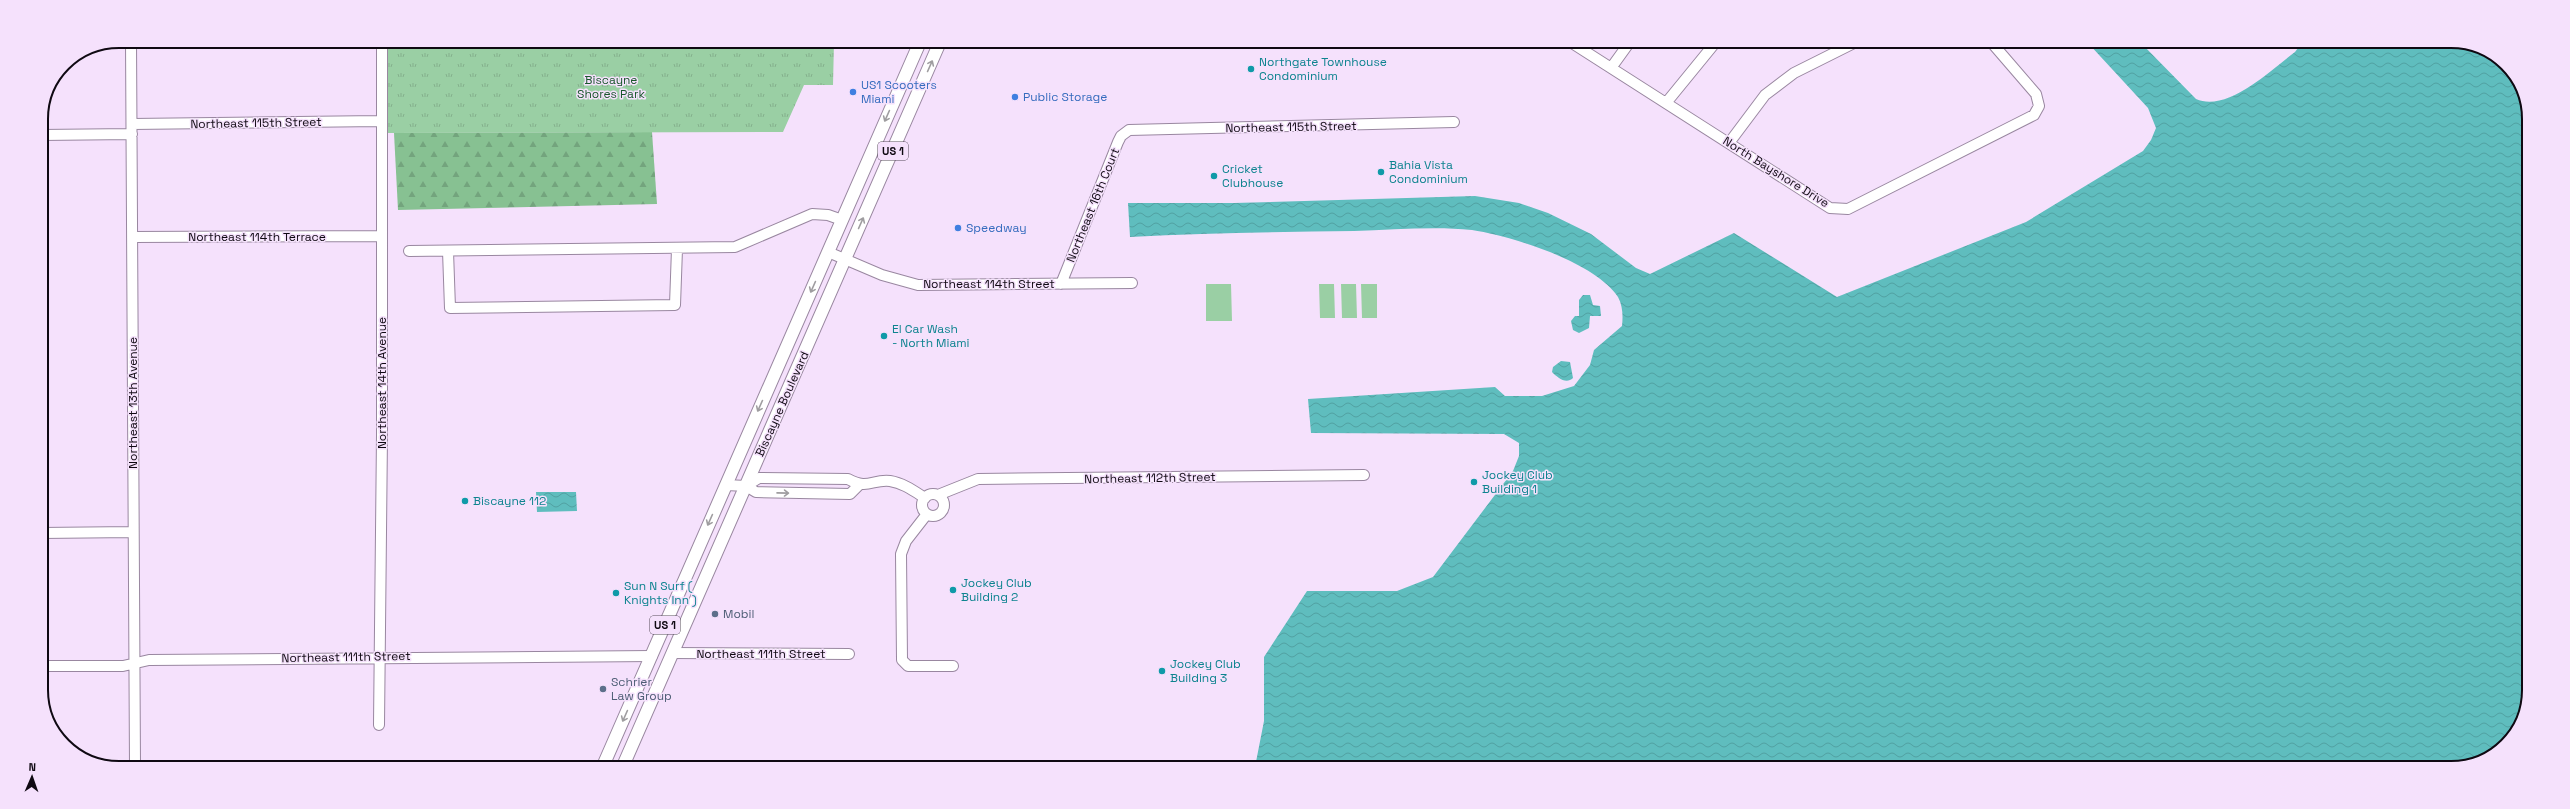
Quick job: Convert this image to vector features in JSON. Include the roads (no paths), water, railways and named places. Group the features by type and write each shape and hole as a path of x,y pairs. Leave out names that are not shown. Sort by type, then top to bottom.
{"main road":[{"name":"Biscayne Boulevard","path":"605,761 917,48"},
{"name":"Biscayne Boulevard","path":"625,761 937,48"}],"street":[{"name":"Northeast 13th Avenue","path":"131,48 135,761"},
{"name":"Northeast 14th Avenue","path":"379,724 378,657 382,573 380,121 382,48"},
{"name":"North Bayshore Drive","path":"1580,48 1830,208 1848,209 2034,115 2039,106 2036,94 1996,48"},
{"path":"1611,68 1625,48"},
{"path":"1666,103 1711,48"},
{"path":"1729,143 1765,95 1794,73 1844,48"},
{"name":"Northeast 115th Street","path":"48,134 132,129 380,121"},
{"name":"Northeast 115th Street","path":"1129,130 1454,122"},
{"name":"Northeast 16th Court","path":"1061,284 1118,142 1121,136 1129,130"},
{"path":"409,251 677,249 735,247 812,214 828,215 842,220"},
{"name":"Northeast 114th Terrace","path":"132,237 381,236"},
{"path":"448,251 450,308 674,305 677,249"},
{"name":"Northeast 114th Street","path":"828,252 897,280 918,285 1132,283"},
{"name":"Northeast 112th Street","path":"938,494 978,479 1364,475"},
{"path":"746,486 759,478 848,479 859,485 890,481 904,485 925,498"},
{"path":"823,494 824,478"},
{"path":"726,485 746,486 756,492 823,494 850,494 859,485"},
{"path":"931,494 938,494 944,500 943,510 938,515 927,514 922,504 925,498 931,494"},
{"path":"927,514 906,541 901,554 902,660 908,666 953,666"},
{"path":"48,533 133,532"},
{"name":"Northeast 111th Street","path":"672,653 849,654"},
{"name":"Northeast 111th Street","path":"48,666 123,666 149,660 652,656"}],"water":[{"path":"2093,48 2146,48 2196,99 2208,102 2221,100 2248,88 2295,52 2298,48 2451,48 2469,50 2482,55 2498,66 2515,88 2521,105 2522,115 2522,690 2520,708 2515,721 2507,733 2494,746 2478,756 2469,759 2451,761 1256,761 1264,721 1264,657 1307,591 1397,591 1433,577 1513,471 1519,456 1519,443 1504,434 1311,433 1308,399 1495,387 1505,396 1542,396 1574,386 1590,365 1594,350 1622,326 1622,308 1620,300 1607,284 1572,262 1530,245 1489,233 1472,230 1428,228 1130,237 1128,203 1234,203 1475,196 1519,203 1548,213 1591,234 1636,268 1650,274 1734,233 1837,297 2026,222 2143,151 2151,140 2156,128 2148,108"},
{"path":"1583,295 1590,295 1593,305 1600,306 1601,316 1590,316 1589,328 1579,333 1573,330 1571,321 1575,316 1579,316 1579,300"},
{"path":"1561,361 1570,362 1573,378 1570,380 1562,380 1552,372 1553,367"},
{"path":"536,492 576,492 577,511 537,512"}],"place":[{"name":"Northgate Townhouse Condominium","path":"1251,69"},
{"name":"US1 Scooters Miami","path":"853,92"},
{"name":"Public Storage","path":"1015,97"},
{"name":"Bahia Vista Condominium","path":"1381,172"},
{"name":"Cricket Clubhouse","path":"1214,176"},
{"name":"Speedway","path":"958,228"},
{"name":"El Car Wash - North Miami","path":"884,336"},
{"name":"Jockey Club Building 1","path":"1474,482"},
{"name":"Biscayne 112","path":"465,501"},
{"name":"Jockey Club Building 2","path":"953,590"},
{"name":"Sun N Surf ( Knights Inn )","path":"616,593"},
{"name":"Mobil","path":"715,614"},
{"name":"Jockey Club Building 3","path":"1162,671"},
{"name":"Schrier Law Group","path":"603,689"}],"park label":[{"name":"Biscayne Shores Park","path":"611,87"}]}
